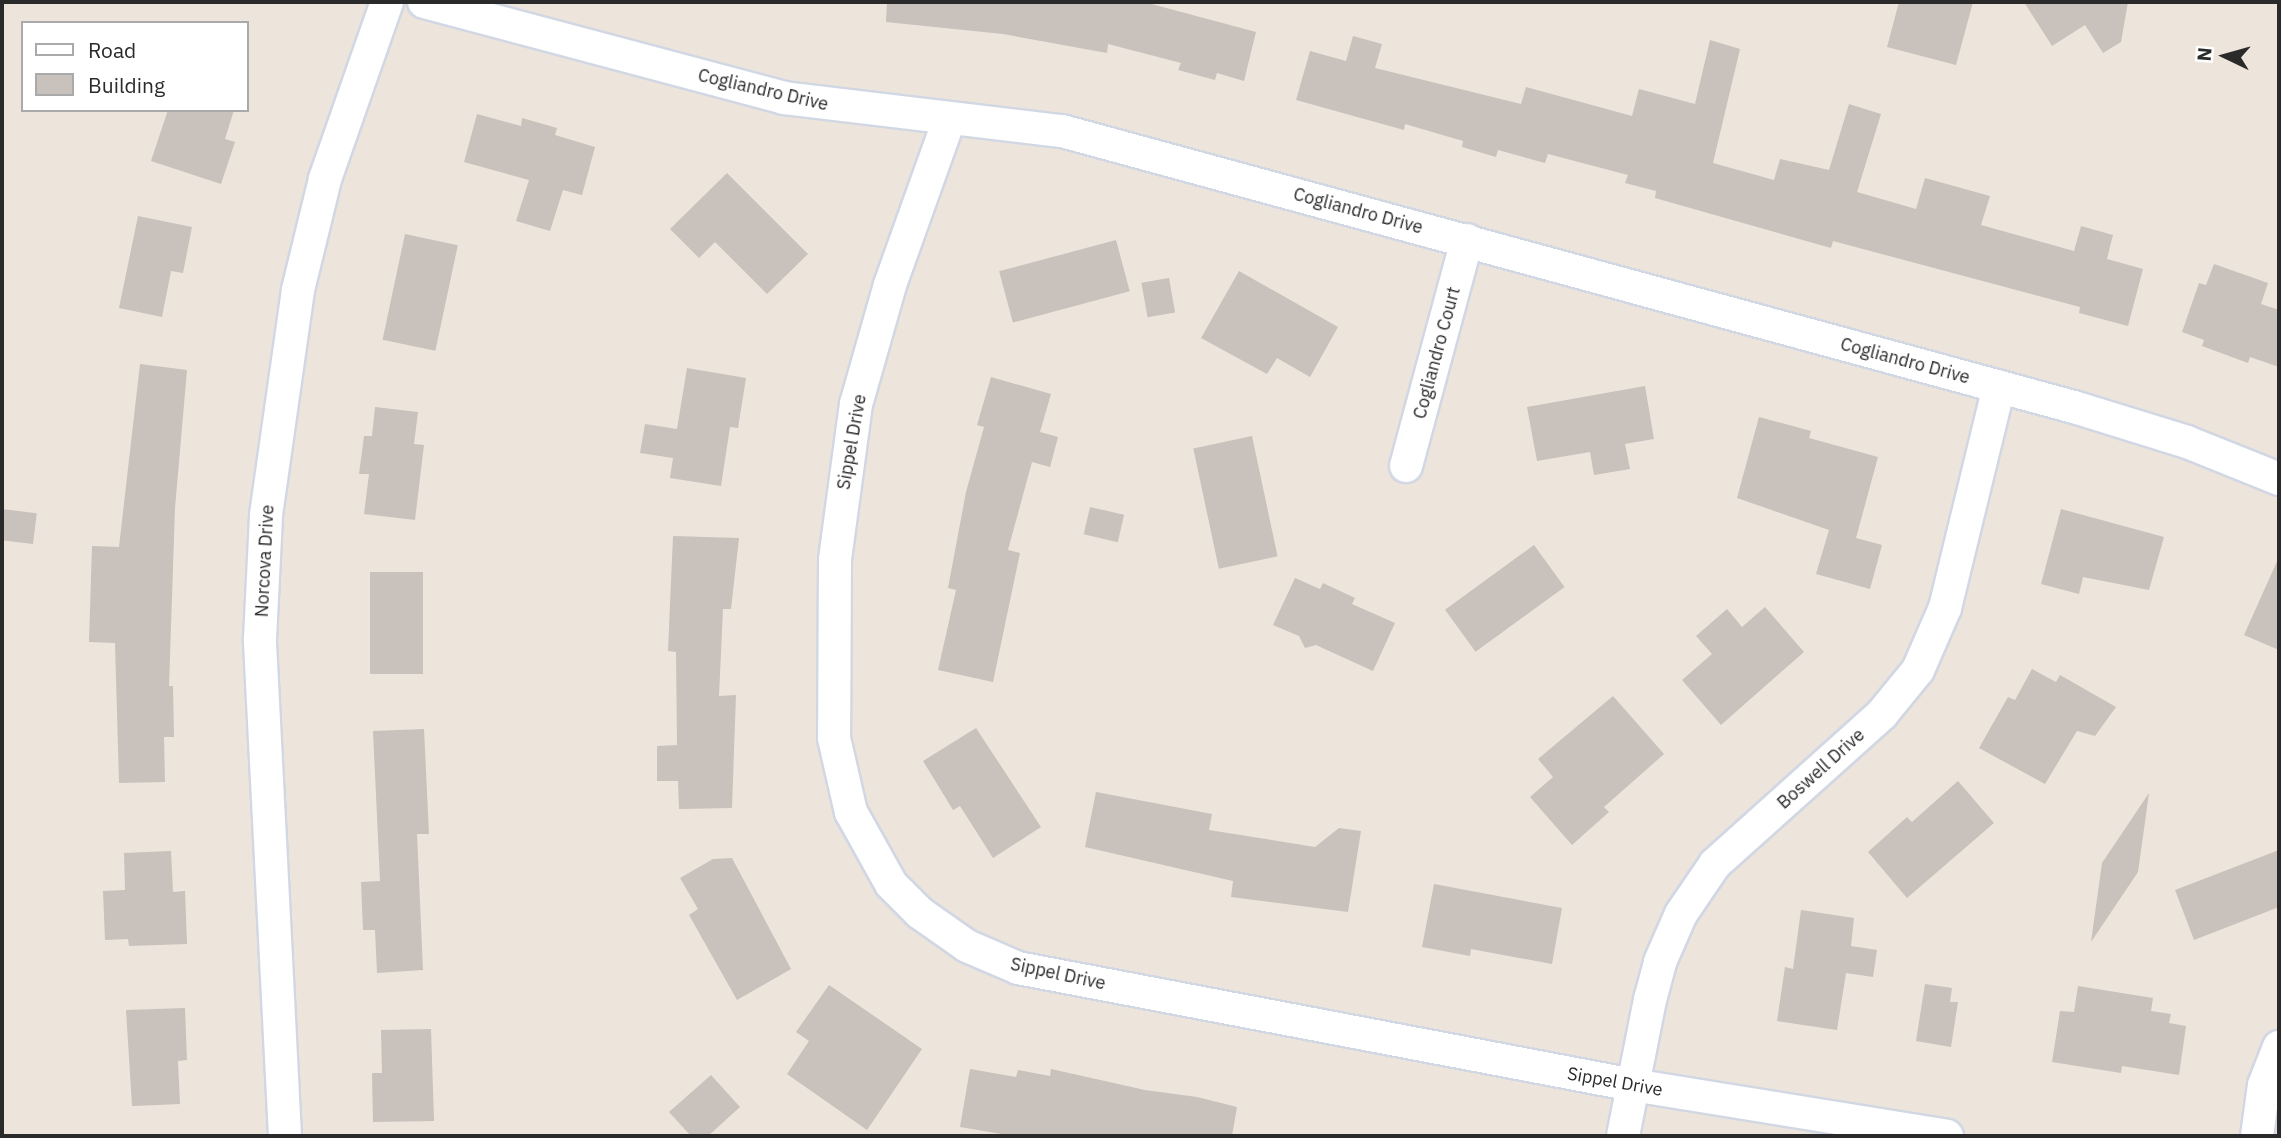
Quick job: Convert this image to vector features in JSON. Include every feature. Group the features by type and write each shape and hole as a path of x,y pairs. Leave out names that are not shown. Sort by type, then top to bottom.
{"street":[{"name":"Norcova Drive","path":"285,1136 260,639 266,515 298,290 329,166 387,2"},
{"name":"Cogliandro Drive","path":"424,2 784,98 949,120 1062,131 1999,387 2187,442 2279,479"},
{"name":"Sippel Drive","path":"949,120 890,285 856,404 835,560 832,681 838,764 850,812 891,884 920,913 967,946 1018,968 1633,1085 1947,1136"},
{"name":"Cogliandro Court","path":"1406,466 1467,240"},
{"name":"Boswell Drive","path":"1623,1136 1660,962 1681,914 1715,864 1882,714 1918,670 1945,608 1999,387"},
{"path":"2257,1136 2264,1086 2279,1047"}],"building":[{"path":"887,2 1144,2 1256,32 1244,81 1217,73 1215,80 1178,70 1181,63 1108,44 1107,53 1003,34 886,22"},
{"path":"1899,2 1973,2 1956,65 1887,47"},
{"path":"2024,2 2128,2 2121,42 2103,53 2085,25 2052,46"},
{"path":"1353,36 1382,44 1375,68 1521,104 1526,87 1632,116 1639,89 1695,104 1710,40 1740,49 1713,163 1774,180 1780,159 1829,170 1849,104 1881,114 1857,192 1916,209 1925,178 1990,196 1981,225 2074,251 2081,226 2113,235 2107,259 2143,269 2128,326 2079,313 2080,307 1833,241 1831,248 1655,198 1656,191 1625,183 1628,175 1548,154 1545,163 1498,150 1496,157 1462,147 1463,141 1405,124 1404,130 1296,100 1310,51 1346,61"},
{"path":"167,112 233,112 225,139 235,142 221,184 151,161"},
{"path":"477,114 521,126 522,118 557,128 555,135 595,147 582,195 563,190 550,231 516,221 529,180 464,162"},
{"path":"727,173 808,254 767,294 715,242 699,258 670,229"},
{"path":"138,216 192,227 183,273 171,271 162,317 119,308"},
{"path":"405,234 458,245 435,351 383,340"},
{"path":"1116,240 1130,291 1013,323 999,271"},
{"path":"2214,264 2268,283 2261,304 2279,310 2279,367 2250,357 2248,363 2202,346 2204,340 2182,332 2199,283 2206,285"},
{"path":"1239,271 1338,327 1310,377 1277,358 1267,374 1201,338"},
{"path":"1169,278 1175,312 1148,317 1141,283"},
{"path":"140,364 187,370 175,508 169,686 173,686 174,737 164,737 165,782 119,783 115,643 89,642 92,546 119,547"},
{"path":"687,368 746,378 738,428 730,427 721,486 670,478 673,458 640,453 645,424 677,429"},
{"path":"991,377 1051,394 1040,432 1058,437 1050,467 1032,462 1008,550 1020,553 993,682 938,670 956,590 948,588 966,492 984,427 977,425"},
{"path":"1645,386 1654,439 1625,444 1630,469 1594,475 1590,452 1537,461 1527,407"},
{"path":"375,407 418,412 414,444 424,445 415,520 364,514 369,474 359,474 364,436 372,436"},
{"path":"1759,417 1811,431 1809,438 1878,457 1856,538 1882,545 1870,589 1816,574 1829,530 1737,498"},
{"path":"1252,436 1278,556 1219,569 1193,448"},
{"path":"1090,507 1124,515 1118,542 1084,534"},
{"path":"2,509 37,513 33,544 2,540"},
{"path":"2061,509 2164,537 2149,590 2083,577 2079,594 2041,584"},
{"path":"673,536 739,538 731,609 723,609 719,696 736,695 732,808 679,809 678,781 657,781 657,746 677,745 676,652 668,651"},
{"path":"1534,545 1565,587 1476,652 1445,610"},
{"path":"2279,557 2279,650 2244,635"},
{"path":"370,572 423,572 423,674 370,674"},
{"path":"1295,578 1320,589 1323,583 1355,598 1352,604 1395,623 1373,671 1316,645 1305,648 1299,636 1273,625"},
{"path":"1765,607 1804,652 1721,725 1682,680 1712,654 1696,636 1727,609 1742,627"},
{"path":"2032,669 2056,682 2060,675 2116,707 2095,736 2077,731 2045,784 1979,748 2008,697 2015,700"},
{"path":"1613,696 1664,754 1604,807 1609,812 1572,845 1530,797 1553,777 1538,759"},
{"path":"976,728 1041,827 993,858 960,806 953,810 923,761"},
{"path":"424,729 429,834 417,834 423,970 377,973 375,930 363,930 361,882 380,881 373,731"},
{"path":"1958,781 1994,823 1907,898 1868,852 1907,817 1912,822"},
{"path":"1096,792 1212,814 1209,830 1315,847 1339,828 1361,831 1348,912 1231,897 1233,881 1085,847"},
{"path":"2149,793 2138,872 2091,942 2102,863"},
{"path":"2279,850 2279,907 2194,940 2175,890"},
{"path":"171,851 173,892 185,891 187,944 129,946 128,939 105,940 103,891 125,890 124,853"},
{"path":"732,858 791,969 737,1000 689,915 698,909 680,878 713,859"},
{"path":"1434,884 1562,908 1552,964 1471,949 1470,956 1422,947"},
{"path":"1801,910 1854,918 1851,946 1877,950 1873,977 1846,973 1837,1030 1777,1021 1785,967 1793,969"},
{"path":"1925,984 1952,988 1950,1002 1958,1002 1951,1047 1916,1041"},
{"path":"829,985 922,1049 867,1130 787,1074 809,1041 796,1032"},
{"path":"2078,986 2153,998 2151,1011 2171,1014 2169,1023 2186,1026 2179,1075 2122,1066 2121,1073 2052,1062 2060,1011 2074,1012"},
{"path":"185,1008 187,1060 178,1061 180,1104 132,1106 126,1010"},
{"path":"431,1029 434,1121 373,1122 372,1073 382,1073 381,1030"},
{"path":"970,1069 1016,1077 1018,1070 1050,1076 1051,1069 1237,1107 1232,1136 1013,1136 960,1127"},
{"path":"711,1075 740,1107 708,1136 691,1136 669,1112"}]}
